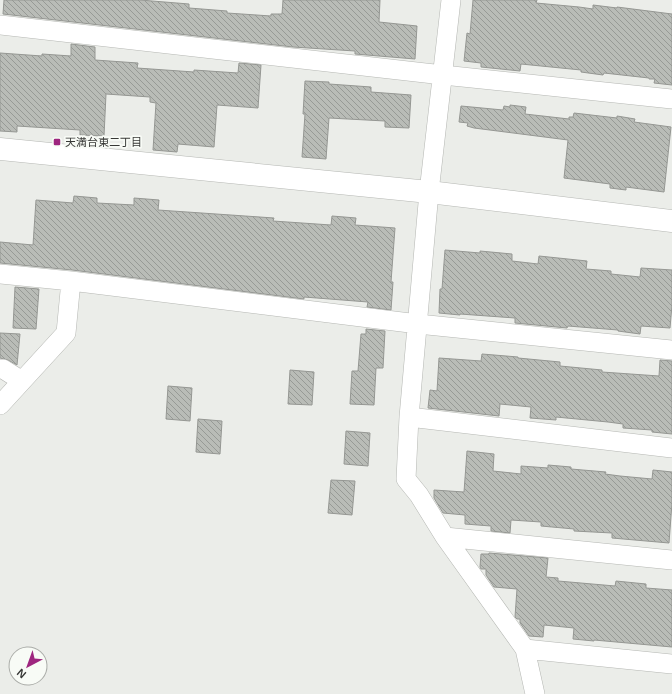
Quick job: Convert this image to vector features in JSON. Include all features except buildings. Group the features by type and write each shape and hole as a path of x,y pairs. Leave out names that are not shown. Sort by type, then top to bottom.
{"street":[{"path":"451,0 429,192 409,417 406,479 419,495 445,537 525,649 535,694"},
{"path":"0,25 443,75 672,99"},
{"path":"0,149 429,192 672,221"},
{"path":"0,274 71,281 418,324 672,350"},
{"path":"0,404 66,333 71,281"},
{"path":"0,369 3,369 22,381"},
{"path":"409,417 672,448"},
{"path":"445,537 672,560"},
{"path":"525,649 672,664"}],"place":[{"name":"天満台東二丁目","path":"57,142"}]}
